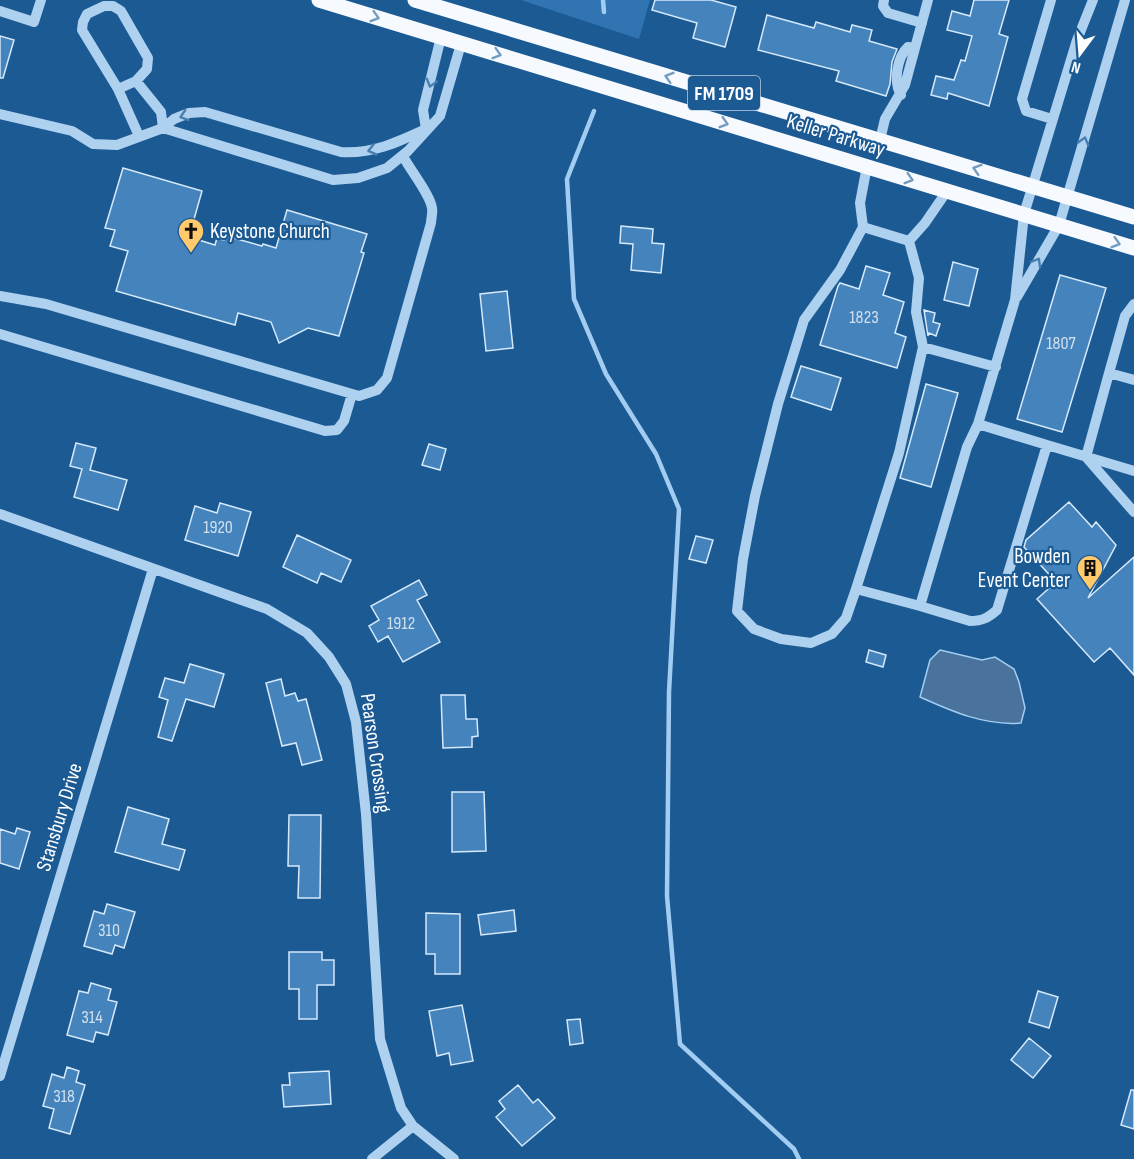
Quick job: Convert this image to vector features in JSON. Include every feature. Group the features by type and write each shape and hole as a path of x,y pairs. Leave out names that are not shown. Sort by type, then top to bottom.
{"main road":[{"name":"Keller Parkway","path":"319,0 1134,248"},
{"name":"Keller Parkway","path":"415,0 1134,217"},
{"path":"441,37 448,10"},
{"path":"462,44 470,17"}],"street":[{"path":"0,11 34,22 41,0"},
{"path":"885,0 883,6 888,13 922,23"},
{"path":"880,140 885,119 901,95 928,0"},
{"path":"1051,0 1022,99 1026,111 1052,119"},
{"path":"920,606 967,447 978,424 1015,300 1024,214 1077,40 1093,0"},
{"path":"1015,300 1059,225 1125,0"},
{"path":"118,89 136,81 147,69 148,58 121,11 113,6 104,6 87,14 82,30 118,89 139,136"},
{"path":"426,129 423,110 441,37"},
{"path":"163,128 333,180 358,178 387,168 403,156 440,116 462,44"},
{"path":"136,81 161,112 163,128"},
{"path":"0,114 72,131 93,144 117,145 163,128 174,119 189,113 205,112 341,152 358,153 390,146 426,129"},
{"path":"0,296 46,304 359,396 377,390 387,378 431,223 432,208 403,156"},
{"path":"867,166 860,203 863,227 840,270 804,320 778,404 755,496 743,559 737,611 754,629 781,639 811,643 832,634 846,618 856,589 899,453 923,347 916,312 919,278 909,241"},
{"path":"909,241 947,190"},
{"path":"863,227 909,241"},
{"path":"1086,457 1125,316 1134,304"},
{"path":"0,334 325,431 337,430 344,421 352,394"},
{"path":"923,347 996,367"},
{"path":"1109,373 1134,380"},
{"path":"978,424 1134,471"},
{"path":"856,589 970,621 984,620 997,610 1047,445"},
{"path":"1086,457 1134,512"},
{"name":"Pearson Crossing","path":"0,514 267,609 307,633 329,657 346,684 356,722 366,814 380,1039 401,1108 413,1126 454,1159"},
{"name":"Stansbury Drive","path":"0,1076 153,570"},
{"path":"372,1159 413,1126"}],"shaded area":[{"path":"521,0 650,0 639,39"},
{"path":"940,650 982,660 995,657 1014,669 1025,708 1021,723 981,720 920,697 930,660"}],"building":[{"path":"655,0 711,0 736,7 725,47 693,38 697,23 652,10"},
{"path":"974,0 1009,0 999,34 1008,37 989,106 948,93 947,99 931,95 936,76 954,80 961,60 965,61 972,36 947,30 952,11 970,16"},
{"path":"767,15 814,28 816,22 850,32 852,25 872,30 869,41 897,49 892,62 890,84 886,96 836,81 839,71 758,50"},
{"path":"0,36 14,40 3,78 0,78"},
{"name":"Keystone Church","path":"123,168 202,191 189,237 215,245 217,238 224,240 226,236 276,248 287,210 367,234 361,252 364,253 339,336 308,328 279,343 271,322 238,313 235,325 116,291 128,251 110,246 115,230 105,228"},
{"path":"621,226 653,229 652,243 664,244 661,273 631,270 633,244 620,243"},
{"path":"953,262 978,269 969,306 944,300"},
{"path":"866,266 890,273 883,295 904,302 895,333 906,337 897,368 820,345 838,286 840,283 859,289"},
{"path":"1060,275 1106,288 1062,432 1017,419"},
{"path":"507,291 513,348 486,351 480,294"},
{"path":"924,310 935,313 933,322 940,324 936,336 929,333 928,336"},
{"path":"801,366 841,378 831,410 791,397"},
{"path":"926,384 958,393 931,487 900,478"},
{"path":"76,443 96,448 90,470 127,480 118,510 74,497 82,469 70,466"},
{"path":"429,444 446,449 440,470 422,465"},
{"name":"Bowden Event Center","path":"1069,502 1092,527 1096,522 1116,545 1088,598 1134,557 1134,675 1110,648 1094,662 1037,599 1056,582 1024,547 1026,540"},
{"path":"220,503 251,512 238,556 185,540 195,506 217,513"},
{"path":"297,535 351,560 341,582 321,573 317,583 283,567"},
{"path":"696,536 713,540 706,563 689,559"},
{"path":"419,580 427,595 417,600 440,642 403,662 388,636 378,642 369,626 379,620 371,606"},
{"path":"869,650 886,655 883,667 866,662"},
{"path":"190,664 224,674 214,707 186,699 172,741 158,737 168,700 159,697 165,678 184,683"},
{"path":"281,679 285,696 295,693 298,701 306,699 322,760 302,765 296,743 282,746 266,683"},
{"path":"441,695 465,695 466,719 477,719 478,736 472,737 472,747 443,748"},
{"path":"452,792 484,792 486,851 452,852"},
{"path":"128,807 169,819 162,844 185,850 179,870 115,852"},
{"path":"289,815 321,815 320,898 298,898 299,866 288,866"},
{"path":"17,828 30,832 19,869 0,863 0,829 15,834"},
{"path":"107,904 135,912 124,948 115,945 112,954 84,946 94,911 104,914"},
{"path":"514,910 516,931 481,935 478,915"},
{"path":"426,913 460,914 460,974 435,974 435,954 426,954"},
{"path":"289,952 322,952 322,960 334,960 334,985 317,985 317,1019 299,1019 299,989 289,989"},
{"path":"91,983 111,989 108,1000 117,1002 108,1035 96,1032 93,1042 67,1035 79,991 88,993"},
{"path":"1038,991 1058,997 1049,1028 1029,1022"},
{"path":"462,1005 473,1061 451,1065 449,1053 437,1056 429,1011"},
{"path":"580,1019 583,1043 570,1045 567,1020"},
{"path":"1029,1038 1051,1056 1033,1078 1011,1060"},
{"path":"67,1067 79,1071 76,1082 85,1085 70,1134 49,1128 54,1109 43,1106 52,1074 64,1078"},
{"path":"329,1071 331,1104 284,1107 282,1085 290,1085 289,1073"},
{"path":"518,1085 533,1103 538,1099 555,1118 522,1146 496,1117 505,1109 499,1101"},
{"path":"1131,1090 1134,1090 1134,1129 1121,1125"}],"waterway":[{"path":"603,0 604,12"},
{"path":"594,111 567,179 574,299 606,374 656,454 679,509 669,692 667,896 680,1044 794,1149 799,1159"}],"place":[{"name":"Keystone Church","path":"191,254"},
{"name":"Bowden Event Center","path":"1090,591"}]}
